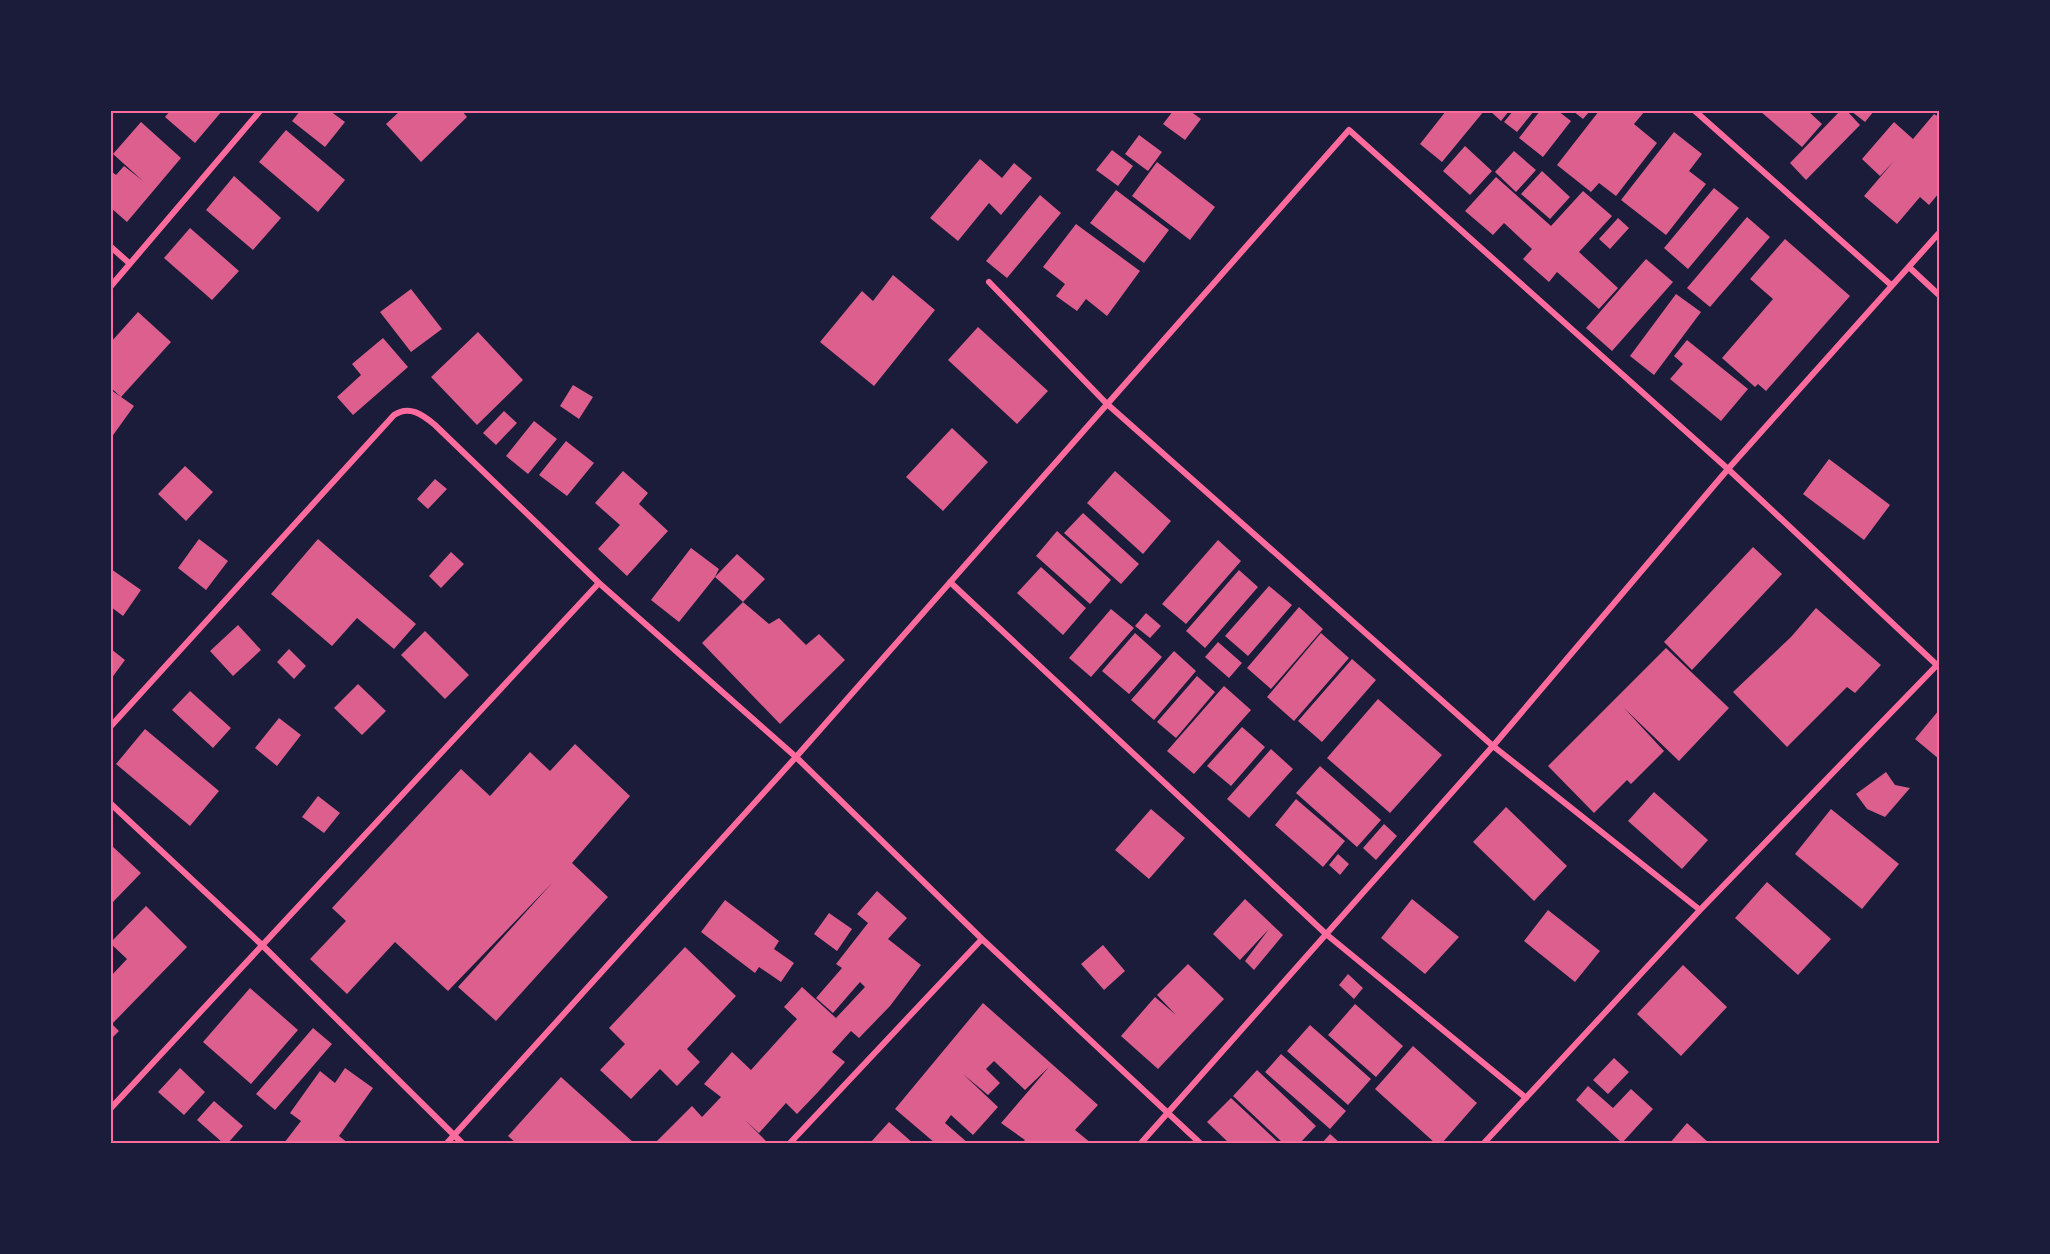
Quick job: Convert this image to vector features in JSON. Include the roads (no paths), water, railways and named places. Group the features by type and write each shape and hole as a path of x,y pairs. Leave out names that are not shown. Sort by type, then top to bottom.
{"street":[{"path":"111,286 260,111"},
{"path":"1695,111 1891,285"},
{"path":"447,1143 796,757 1349,130 1728,469 1938,665 1700,910 1484,1143"},
{"path":"1141,1143 1492,746 1728,469 1939,233"},
{"path":"111,247 129,263"},
{"path":"1909,267 1939,295"},
{"path":"989,282 1106,403 1492,746 1700,910"},
{"path":"111,726 394,416 401,411 410,410 427,419 599,583 796,757 981,939 1200,1143"},
{"path":"950,582 1326,934 1526,1098"},
{"path":"111,1107 599,583"},
{"path":"111,804 262,945 462,1143"},
{"path":"790,1143 981,939"}]}
